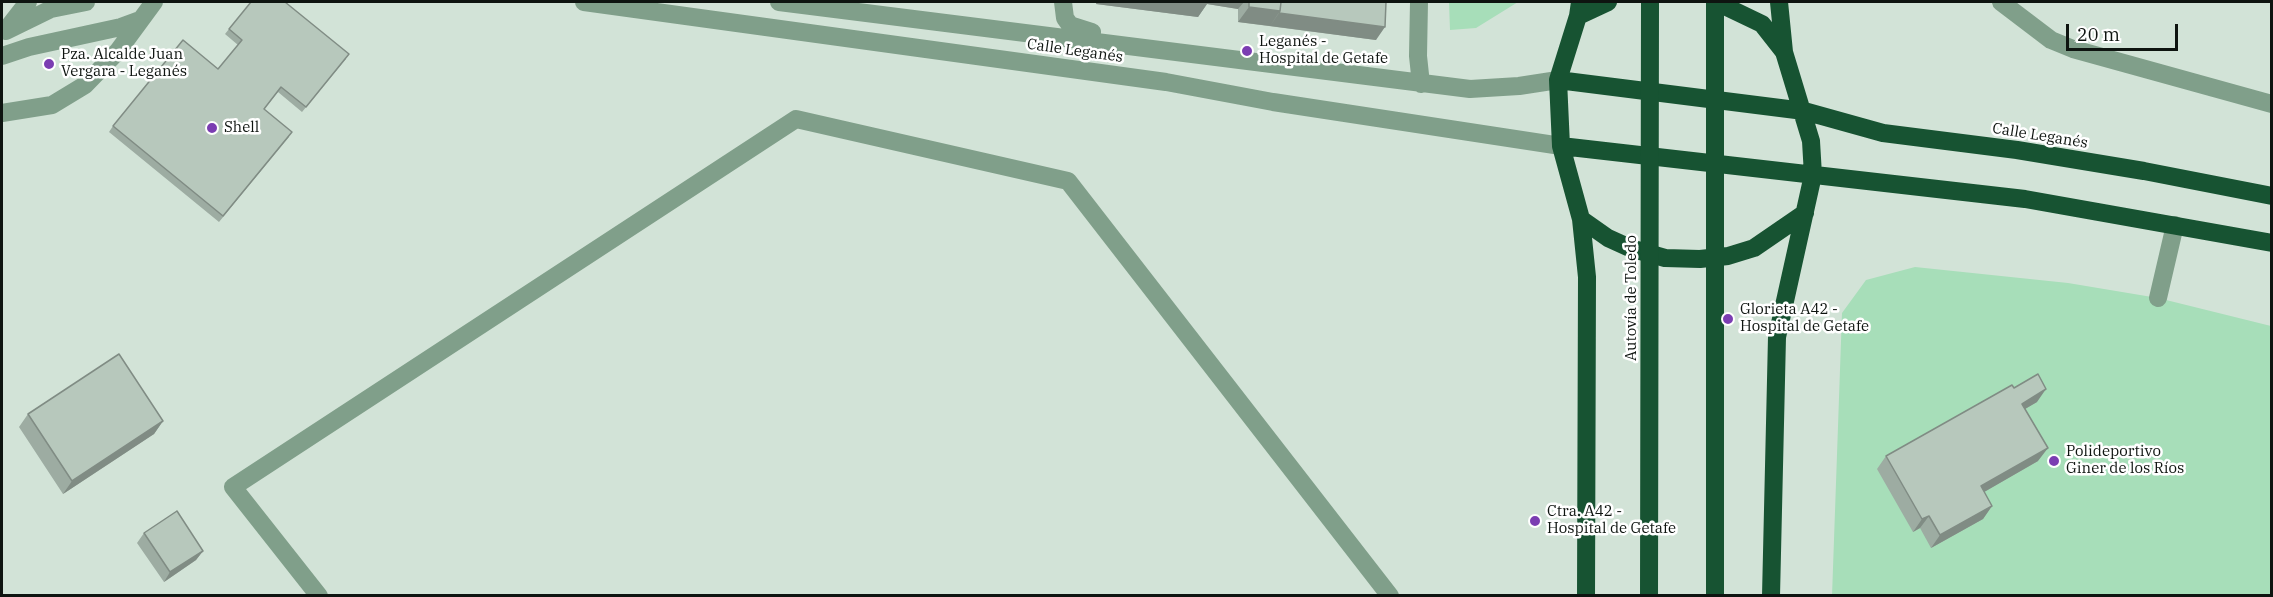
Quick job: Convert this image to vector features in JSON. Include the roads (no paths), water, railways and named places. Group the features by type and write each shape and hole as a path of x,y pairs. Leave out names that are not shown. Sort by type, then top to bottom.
{"highway":[{"path":"1586,596 1587,286 1581,219 1560,146 1558,80 1579,9 1608,2"},
{"name":"Autovía de Toledo","path":"1650,2 1650,596"},
{"path":"1715,596 1715,2 1762,24 1784,52"},
{"path":"1771,596 1777,338 1813,175 1811,141 1804,111 1784,52 1779,2"},
{"name":"Calle Leganés","path":"1558,80 1804,111 1883,133 2040,154 2271,196"},
{"name":"Calle Leganés","path":"1560,146 2025,200 2271,243"},
{"path":"1581,219 1608,238 1630,248 1665,258 1700,259 1728,256 1754,248 1805,213"}],"street":[{"path":"4,33 28,2"},
{"path":"4,33 51,9 86,2"},
{"path":"2,113 44,107 70,95 100,72 154,2"},
{"name":"Calle Leganés","path":"584,2 1166,82 1273,102 1560,146"},
{"name":"Calle Leganés","path":"779,2 1102,41 1421,84 1483,89 1558,80"},
{"path":"1419,2 1418,56 1421,84"},
{"path":"2001,2 2051,40 2073,49 2271,104"},
{"path":"1061,4 1071,25 1093,32 1102,41"},
{"path":"2,56 29,47 121,27 140,20"},
{"path":"319,596 232,488 796,119 1068,181 1390,596"},
{"path":"2158,298 2175,225"}],"place":[{"name":"Leganés - Hospital de Getafe","path":"1247,51"},
{"name":"Pza. Alcalde Juan Vergara - Leganés","path":"49,64"},
{"name":"Shell","path":"212,128"},
{"name":"Glorieta A42 - Hospital de Getafe","path":"1728,319"},
{"name":"Polideportivo Giner de los Ríos","path":"2054,461"},
{"name":"Ctra. A42 - Hospital de Getafe","path":"1535,521"}]}
